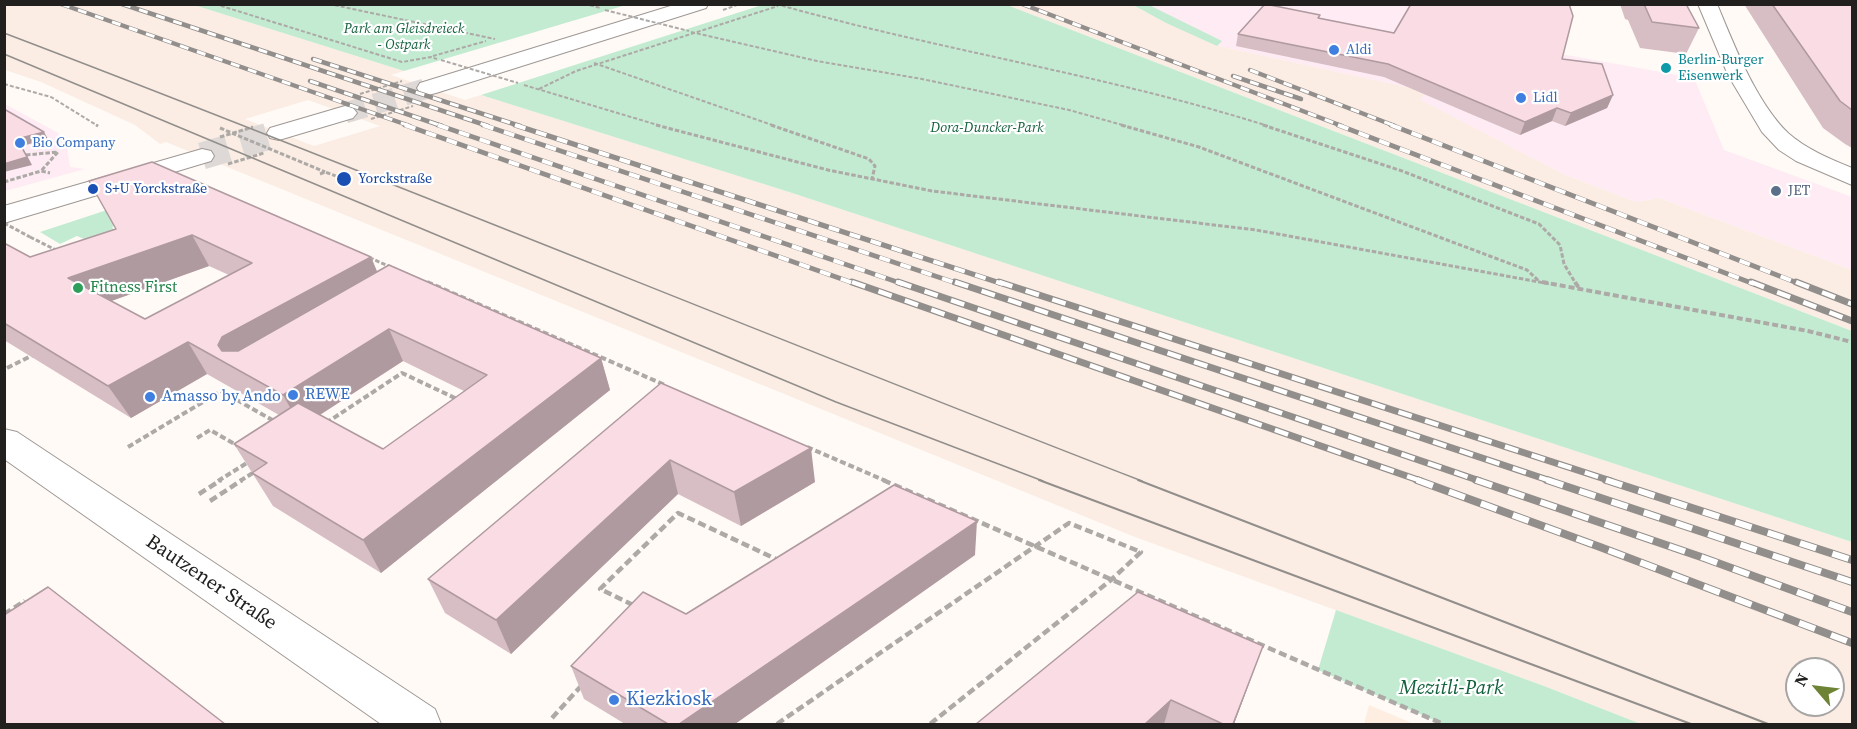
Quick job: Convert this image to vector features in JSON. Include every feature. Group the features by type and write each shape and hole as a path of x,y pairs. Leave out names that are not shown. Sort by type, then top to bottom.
{"street":[{"path":"428,88 699,4"},
{"path":"1707,4 1717,32 1772,129 1790,146 1807,157 1852,177"},
{"path":"279,133 345,113"},
{"path":"4,215 202,156"},
{"name":"Bautzener Straße","path":"4,441 418,724"}],"path":[{"path":"215,4 402,62 431,57 484,41"},
{"path":"329,4 492,39"},
{"path":"584,4 597,7"},
{"path":"776,4 1170,99 1277,129 1370,160 1539,224 1560,245 1564,264 1580,288"},
{"path":"538,89 576,71 782,5"},
{"path":"605,10 689,31"},
{"path":"696,33 817,61 922,79 1069,110 1199,147 1527,270 1541,282"},
{"path":"431,57 703,139 815,168 1008,202 1170,217 1245,229 1580,288 1808,331 1852,342"},
{"path":"600,63 869,159 874,166 872,179"},
{"path":"4,84 51,98 98,126"},
{"path":"220,128 344,180"},
{"path":"26,155 58,152 41,171"},
{"path":"4,182 41,171 52,173"},
{"path":"320,174 325,172"},
{"path":"254,210 267,211 669,387"},
{"path":"4,223 62,253 52,256"},
{"path":"331,249 341,243"},
{"path":"553,347 562,340"},
{"path":"7,368 41,351"},
{"path":"318,428 402,373 461,401"},
{"path":"128,447 228,387"},
{"path":"221,391 283,426"},
{"path":"197,438 210,430 247,452"},
{"path":"798,443 1443,724"},
{"path":"199,494 256,457"},
{"path":"210,501 260,468"},
{"path":"886,492 895,485"},
{"path":"639,609 600,589 678,513 783,563 773,569"},
{"path":"777,724 1069,522 1141,552 1111,580 930,724"},
{"path":"4,614 25,602"},
{"path":"552,718 588,678"}],"shaded area":[{"path":"5,5 194,5 404,71 391,75 465,100 481,95 789,192 1852,542 1852,724 1641,724 1544,686 1135,537 166,142 160,144 135,125 41,82 5,70","holes":["308,100 380,126 314,146 245,119"]},
{"path":"1007,5 1133,5 1166,23 1218,46 1429,92 1419,99 1565,175 1636,202 1659,198 1852,270 1852,331"},
{"path":"1133,5 1415,5 1561,54 1694,78 1724,150 1852,197 1852,270 1659,198 1636,202 1565,175 1418,99 1428,92 1218,46"},
{"path":"5,104 58,133 67,148 70,167 85,169 5,191"},
{"path":"1369,705 1414,724 1364,724"}],"green space":[{"name":"Park am Gleisdreieck - Ostpark","path":"194,5 626,5 404,71"},
{"name":"Dora-Duncker-Park","path":"762,5 1007,5 1852,331 1852,542 789,192 481,95"},
{"path":"1133,5 1149,5 1222,41 1217,46"},
{"path":"107,210 116,225 112,227 116,232 112,251 77,236 60,244 40,232"},
{"name":"Mezitli-Park","path":"1336,610 1641,724 1443,724 1318,670"}],"building":[{"path":"1265,4 1320,15 1318,18 1394,33 1411,4 1569,4 1573,16 1562,59 1602,64 1613,95 1571,113 1557,108 1525,122 1388,64 1238,34"},
{"path":"1644,4 1686,4 1699,28 1652,22"},
{"path":"1772,4 1852,4 1852,110 1840,101"},
{"name":"Bio Company","path":"4,109 44,132 17,139 27,157 4,164"},
{"path":"152,162 371,257 222,337 218,345 222,351 238,351 389,265 601,358 363,540 252,473 267,463 234,444 298,403 383,449 487,375 389,329 283,395 188,342 108,386 4,323 4,243 30,257 116,229 89,181","holes":["192,235 252,263 145,319 68,278"]},
{"path":"661,383 811,448 734,492 670,460 496,620 428,579"},
{"path":"894,485 977,521 679,724 668,724 571,666 643,592 686,614"},
{"path":"48,587 225,724 4,724 4,615"},
{"path":"1138,592 1263,646 1233,724 1223,724 1171,700 1145,724 976,724"}],"tunnel":[{"path":"345,113 428,88"},
{"path":"202,156 279,133"}],"tram line":[{"path":"4,33 1142,481"},
{"path":"4,54 836,402 1043,481"},
{"path":"1039,480 1691,724"},
{"path":"1138,480 1768,724"}],"railway":[{"path":"61,4 410,126"},
{"path":"122,4 488,126"},
{"path":"1022,4 1342,126"},
{"path":"313,59 520,126"},
{"path":"1250,70 1395,126"},
{"path":"1233,76 1301,99"},
{"path":"310,81 442,126"},
{"path":"405,125 856,284"},
{"path":"438,125 903,284"},
{"path":"483,125 959,284"},
{"path":"515,125 1003,284"},
{"path":"1338,125 1754,284"},
{"path":"1391,125 1800,284"},
{"path":"852,282 1421,481"},
{"path":"898,282 1480,481"},
{"path":"955,282 1551,481"},
{"path":"999,282 1611,481"},
{"path":"1751,282 1852,321"},
{"path":"1796,282 1852,304"},
{"path":"1417,480 1852,643"},
{"path":"1476,480 1704,558 1852,612"},
{"path":"1547,480 1852,582"},
{"path":"1606,480 1852,560"}],"place":[{"name":"Aldi","path":"1334,50"},
{"name":"Berlin-Burger Eisenwerk","path":"1666,68"},
{"name":"Lidl","path":"1521,98"},
{"name":"Bio Company","path":"20,143"},
{"name":"Yorckstraße","path":"344,179"},
{"name":"S+U Yorckstraße","path":"93,189"},
{"name":"JET","path":"1776,191"},
{"name":"Fitness First","path":"78,288"},
{"name":"REWE","path":"293,395"},
{"name":"Amasso by Ando","path":"150,397"},
{"name":"Kiezkiosk","path":"614,700"}]}
